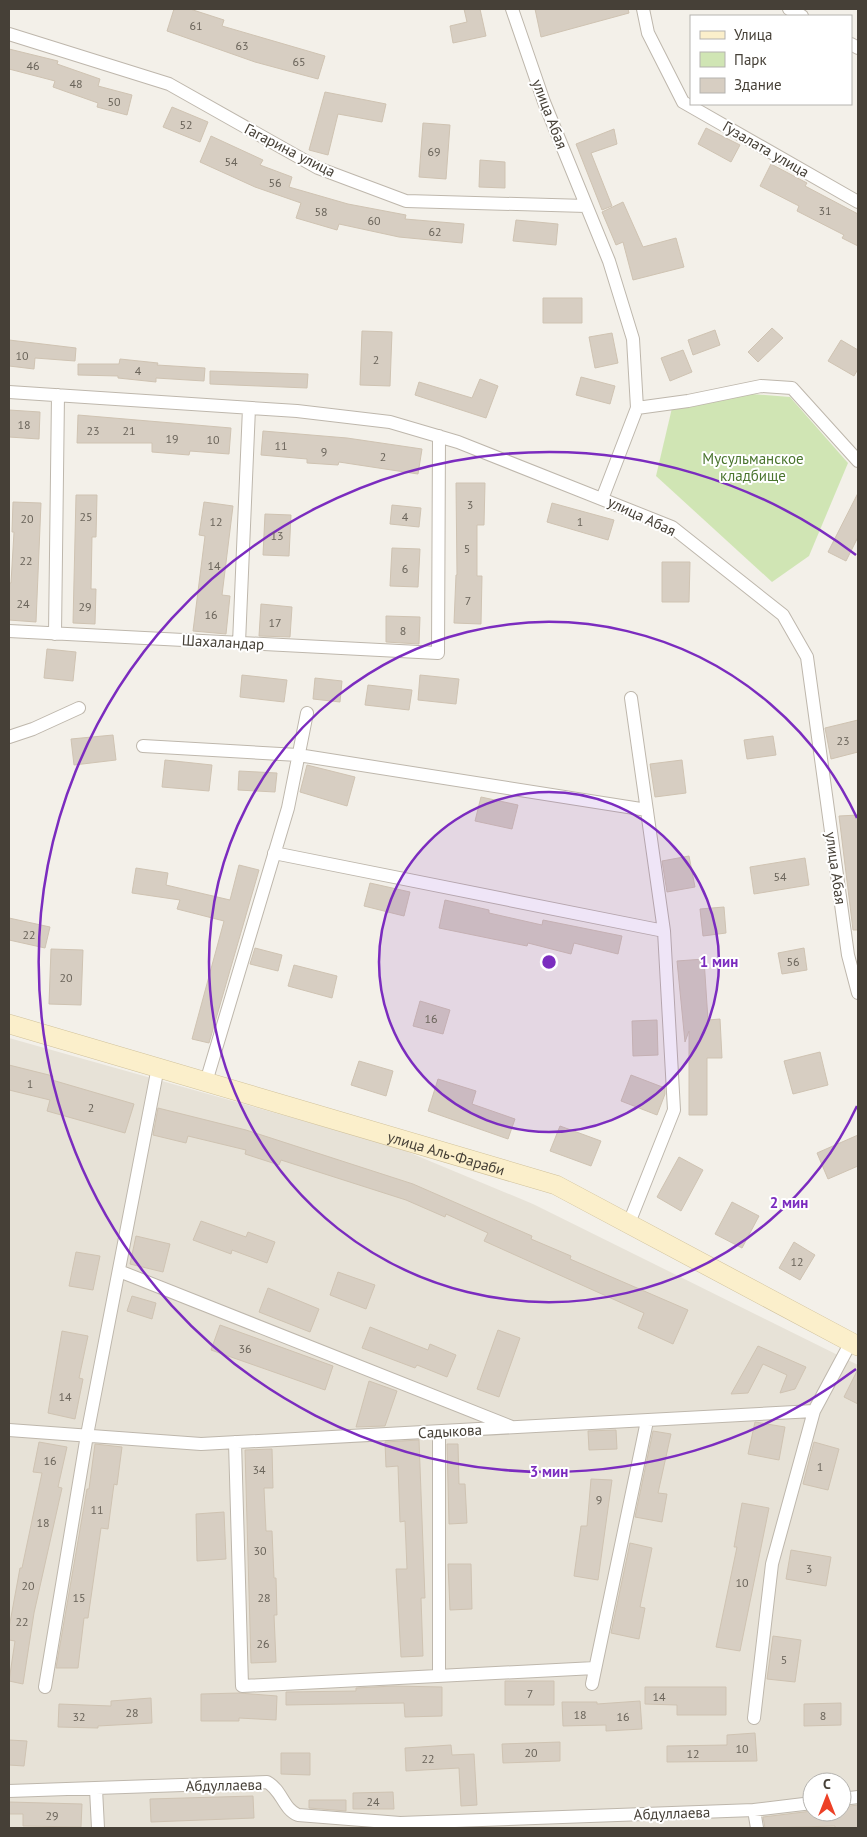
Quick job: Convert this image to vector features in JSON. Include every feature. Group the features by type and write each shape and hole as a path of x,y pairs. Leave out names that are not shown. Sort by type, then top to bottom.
{"main road":[{"name":"улица Аль-Фараби","path":"9,1024 556,1185 855,1344"}],"street":[{"name":"улица Абая","path":"512,9 544,102 609,262 632,339 637,408 602,499 672,527 783,615 807,657 848,955 858,993"},
{"name":"Гузалата улица","path":"643,9 648,33 683,102 858,202"},
{"path":"789,9 800,15"},
{"name":"Гагарина улица","path":"9,34 169,84 318,168 406,201 586,206"},
{"path":"637,408 688,401 761,386 792,388 858,461"},
{"path":"9,392 250,408 390,422 439,436 602,499"},
{"path":"55,634 58,395"},
{"path":"239,643 250,408"},
{"name":"Шахаландар","path":"9,631 438,653 439,436"},
{"path":"629,1223 674,1110 664,931 631,698"},
{"path":"9,737 33,729 79,708"},
{"path":"206,1082 288,808 307,713"},
{"path":"143,746 298,755 647,810"},
{"path":"274,853 664,931"},
{"path":"45,1687 87,1436 158,1068"},
{"path":"119,1271 516,1428"},
{"path":"754,1718 772,1564 814,1411 855,1344"},
{"name":"Садыкова","path":"9,1430 201,1444 814,1411"},
{"path":"592,1684 647,1421"},
{"path":"438,1676 439,1432"},
{"path":"235,1442 242,1686 595,1668"},
{"name":"Абдуллаева","path":"9,1791 267,1782 277,1790 291,1813 298,1816 400,1826 754,1810 802,1804"},
{"path":"96,1789 98,1828"},
{"path":"754,1810 756,1828"}],"shaded area":[{"path":"9,1038 396,1147 533,1204 858,1365 858,1828 9,1828"}],"green space":[{"name":"Мусульманское кладбище","path":"715,391 790,397 848,463 809,556 772,582 656,476 672,408"}],"building":[{"path":"174,9 190,9 224,20 222,26 325,56 318,79 255,62 167,31"},
{"path":"464,9 480,9 486,36 453,43 450,26 467,22"},
{"path":"535,9 628,9 629,13 541,37"},
{"path":"9,49 58,61 57,64 100,79 98,86 132,95 127,115 97,107 98,103 53,87 55,81 9,69"},
{"path":"325,92 386,104 382,122 338,114 328,155 309,150"},
{"path":"172,107 208,122 200,142 163,127"},
{"path":"423,123 450,125 446,179 419,177"},
{"path":"706,128 740,145 731,162 698,144"},
{"path":"614,129 617,144 591,153 612,206 602,210 576,144"},
{"path":"211,136 263,160 260,165 292,177 289,187 348,204 406,215 405,219 464,224 462,243 399,237 339,224 337,230 296,218 301,203 255,187 200,162"},
{"path":"480,160 505,162 505,188 479,187"},
{"path":"771,164 807,183 805,186 858,214 858,246 842,238 844,235 797,211 799,206 760,186"},
{"path":"623,202 643,247 676,238 684,267 633,280 623,242 616,245 602,212"},
{"path":"516,220 558,224 556,245 513,241"},
{"path":"543,298 582,298 582,323 543,323"},
{"path":"772,328 783,338 758,362 748,352"},
{"path":"715,330 720,345 693,355 688,340"},
{"path":"362,331 392,332 390,386 360,385"},
{"path":"612,333 618,363 595,368 589,337"},
{"path":"9,340 76,348 75,361 35,358 34,369 9,366"},
{"path":"841,340 858,350 858,369 854,376 828,361"},
{"path":"683,350 692,372 670,381 661,358"},
{"path":"120,359 158,363 157,365 205,368 204,381 156,378 156,382 118,378 118,376 78,375 78,364 119,364"},
{"path":"210,371 308,374 307,388 210,384"},
{"path":"581,377 615,386 610,404 576,395"},
{"path":"480,379 498,386 486,418 415,395 419,382 472,398"},
{"path":"9,410 40,412 39,439 9,437"},
{"path":"78,415 231,428 229,454 190,451 189,455 152,452 152,443 77,443"},
{"path":"263,431 347,438 422,449 418,474 339,462 338,465 307,463 307,459 261,455"},
{"path":"456,483 485,483 484,525 477,525 477,576 482,576 481,624 454,623 457,575"},
{"path":"858,493 858,537 846,561 828,552"},
{"path":"76,495 97,495 96,537 92,537 91,589 96,589 95,624 73,623"},
{"path":"13,502 41,503 36,622 9,620 9,583 11,583 14,532 12,532"},
{"path":"204,502 233,506 222,595 230,596 226,634 193,631 205,536 199,535"},
{"path":"552,503 614,520 608,540 547,522"},
{"path":"392,505 421,508 419,527 390,524"},
{"path":"265,514 291,515 289,556 263,555"},
{"path":"392,548 420,549 418,587 390,586"},
{"path":"662,562 690,562 689,602 662,602"},
{"path":"261,604 292,607 290,637 259,636"},
{"path":"386,616 420,617 419,644 386,642"},
{"path":"47,649 76,652 73,681 44,678"},
{"path":"242,675 287,680 284,702 240,697"},
{"path":"420,675 459,679 456,704 418,700"},
{"path":"315,678 342,681 340,702 313,699"},
{"path":"368,685 412,690 409,710 365,705"},
{"path":"858,720 858,752 831,759 825,728"},
{"path":"113,735 116,760 74,765 71,739"},
{"path":"773,736 776,755 747,759 744,740"},
{"path":"165,760 212,765 209,791 162,787"},
{"path":"682,760 686,793 655,797 650,764"},
{"path":"307,765 355,777 347,806 300,792"},
{"path":"239,771 277,773 275,792 238,790"},
{"path":"481,797 518,805 512,829 475,821"},
{"path":"858,815 858,930 853,930 839,816"},
{"path":"689,856 695,887 667,892 662,861"},
{"path":"805,858 809,885 754,894 750,867"},
{"path":"239,865 259,870 209,1043 192,1039 224,921 177,909 180,900 132,893 136,868 168,873 166,885 230,900"},
{"path":"370,883 410,892 404,916 364,906"},
{"path":"445,900 489,910 489,913 542,925 543,920 622,936 618,954 574,943 571,954 528,943 527,946 439,928"},
{"path":"724,907 726,933 703,936 700,909"},
{"path":"9,918 50,927 45,948 9,940"},
{"path":"255,948 282,955 278,971 250,964"},
{"path":"804,948 807,970 782,974 778,953"},
{"path":"51,949 83,950 81,1005 49,1004"},
{"path":"704,959 708,1020 720,1019 722,1058 707,1058 707,1115 689,1115 689,1031 685,1042 677,961"},
{"path":"294,965 337,976 332,998 288,986"},
{"path":"420,1001 450,1010 443,1034 413,1026"},
{"path":"657,1020 658,1055 633,1056 632,1021"},
{"path":"820,1052 828,1085 793,1094 784,1061"},
{"path":"359,1061 393,1071 386,1096 351,1085"},
{"path":"9,1065 53,1076 52,1080 134,1104 125,1133 47,1111 50,1100 9,1090"},
{"path":"631,1075 665,1088 665,1094 657,1115 621,1101"},
{"path":"438,1079 476,1091 472,1104 515,1119 508,1139 428,1111"},
{"path":"158,1108 246,1130 413,1184 532,1236 531,1239 571,1256 570,1259 688,1310 673,1344 638,1328 644,1313 484,1241 488,1233 446,1214 445,1217 406,1200 281,1160 279,1165 245,1154 246,1150 188,1136 186,1143 153,1135"},
{"path":"560,1126 601,1141 591,1166 550,1151"},
{"path":"858,1135 858,1166 828,1179 817,1153"},
{"path":"679,1157 703,1170 681,1211 657,1197"},
{"path":"732,1202 759,1216 742,1248 715,1234"},
{"path":"201,1221 246,1237 248,1232 275,1242 267,1263 232,1250 231,1254 193,1240"},
{"path":"136,1236 170,1244 163,1272 130,1264"},
{"path":"794,1242 815,1255 800,1280 779,1268"},
{"path":"76,1252 100,1256 93,1290 69,1286"},
{"path":"338,1272 375,1285 366,1309 330,1295"},
{"path":"268,1288 319,1309 310,1332 259,1312"},
{"path":"132,1296 156,1303 152,1319 127,1311"},
{"path":"220,1325 333,1366 325,1390 211,1350"},
{"path":"370,1327 428,1350 430,1344 456,1355 447,1377 417,1365 415,1368 362,1348"},
{"path":"498,1330 520,1338 499,1397 477,1389"},
{"path":"62,1331 88,1336 79,1378 83,1379 75,1419 48,1413"},
{"path":"758,1346 806,1367 795,1389 780,1393 787,1375 763,1364 748,1393 731,1394"},
{"path":"858,1369 858,1404 844,1397"},
{"path":"369,1381 397,1391 385,1426 356,1427"},
{"path":"755,1422 785,1427 779,1460 748,1454"},
{"path":"616,1430 617,1449 589,1450 588,1431"},
{"path":"653,1431 671,1434 658,1493 667,1494 662,1522 635,1517"},
{"path":"419,1440 425,1598 421,1598 423,1656 401,1657 396,1569 407,1569 405,1521 400,1522 398,1466 386,1467 385,1442"},
{"path":"39,1442 67,1447 58,1487 62,1488 34,1613 23,1684 9,1681 15,1641 9,1640 9,1628 20,1568 22,1568 42,1473 33,1472"},
{"path":"814,1442 839,1449 828,1490 803,1484"},
{"path":"95,1444 122,1447 117,1485 114,1484 108,1529 101,1528 88,1618 84,1618 78,1668 56,1668 87,1489 89,1489"},
{"path":"447,1444 458,1444 459,1484 465,1484 467,1523 449,1524"},
{"path":"272,1449 273,1488 264,1488 266,1531 272,1531 274,1578 276,1578 277,1615 274,1615 276,1662 251,1663 245,1450"},
{"path":"591,1479 612,1480 598,1580 574,1576 581,1526 587,1526"},
{"path":"742,1503 769,1508 740,1651 716,1647 737,1547 734,1547"},
{"path":"224,1512 226,1559 197,1561 196,1514"},
{"path":"630,1543 652,1548 640,1607 645,1608 639,1639 611,1633"},
{"path":"791,1550 831,1557 826,1586 786,1579"},
{"path":"448,1564 471,1564 472,1609 450,1610"},
{"path":"773,1636 801,1640 795,1682 767,1679"},
{"path":"505,1681 554,1681 554,1705 505,1705"},
{"path":"393,1686 442,1687 442,1716 405,1717 404,1703 286,1705 286,1692 356,1691 356,1688"},
{"path":"645,1687 726,1687 726,1715 677,1715 677,1705 645,1704"},
{"path":"239,1693 277,1696 276,1720 239,1718 239,1721 201,1721 201,1694"},
{"path":"151,1698 152,1723 98,1726 98,1728 58,1727 59,1704 111,1706 111,1701"},
{"path":"640,1701 642,1729 606,1731 606,1725 563,1726 562,1702 597,1702 597,1704"},
{"path":"841,1703 841,1725 804,1726 804,1704"},
{"path":"755,1733 757,1761 667,1762 667,1746 727,1745 727,1735"},
{"path":"9,1740 27,1741 24,1766 9,1765"},
{"path":"560,1742 560,1761 503,1763 502,1744"},
{"path":"451,1745 452,1755 474,1754 477,1805 461,1806 459,1768 406,1771 405,1748"},
{"path":"281,1753 310,1753 310,1775 281,1774"},
{"path":"393,1792 394,1809 353,1809 353,1793"},
{"path":"253,1796 254,1818 151,1822 150,1799"},
{"path":"309,1800 346,1800 346,1811 309,1808"},
{"path":"9,1802 82,1804 81,1827 23,1826 23,1814 9,1814"},
{"path":"858,1805 858,1828 835,1828 835,1826 765,1828 763,1817 802,1812 802,1822 852,1822 852,1806"}]}
